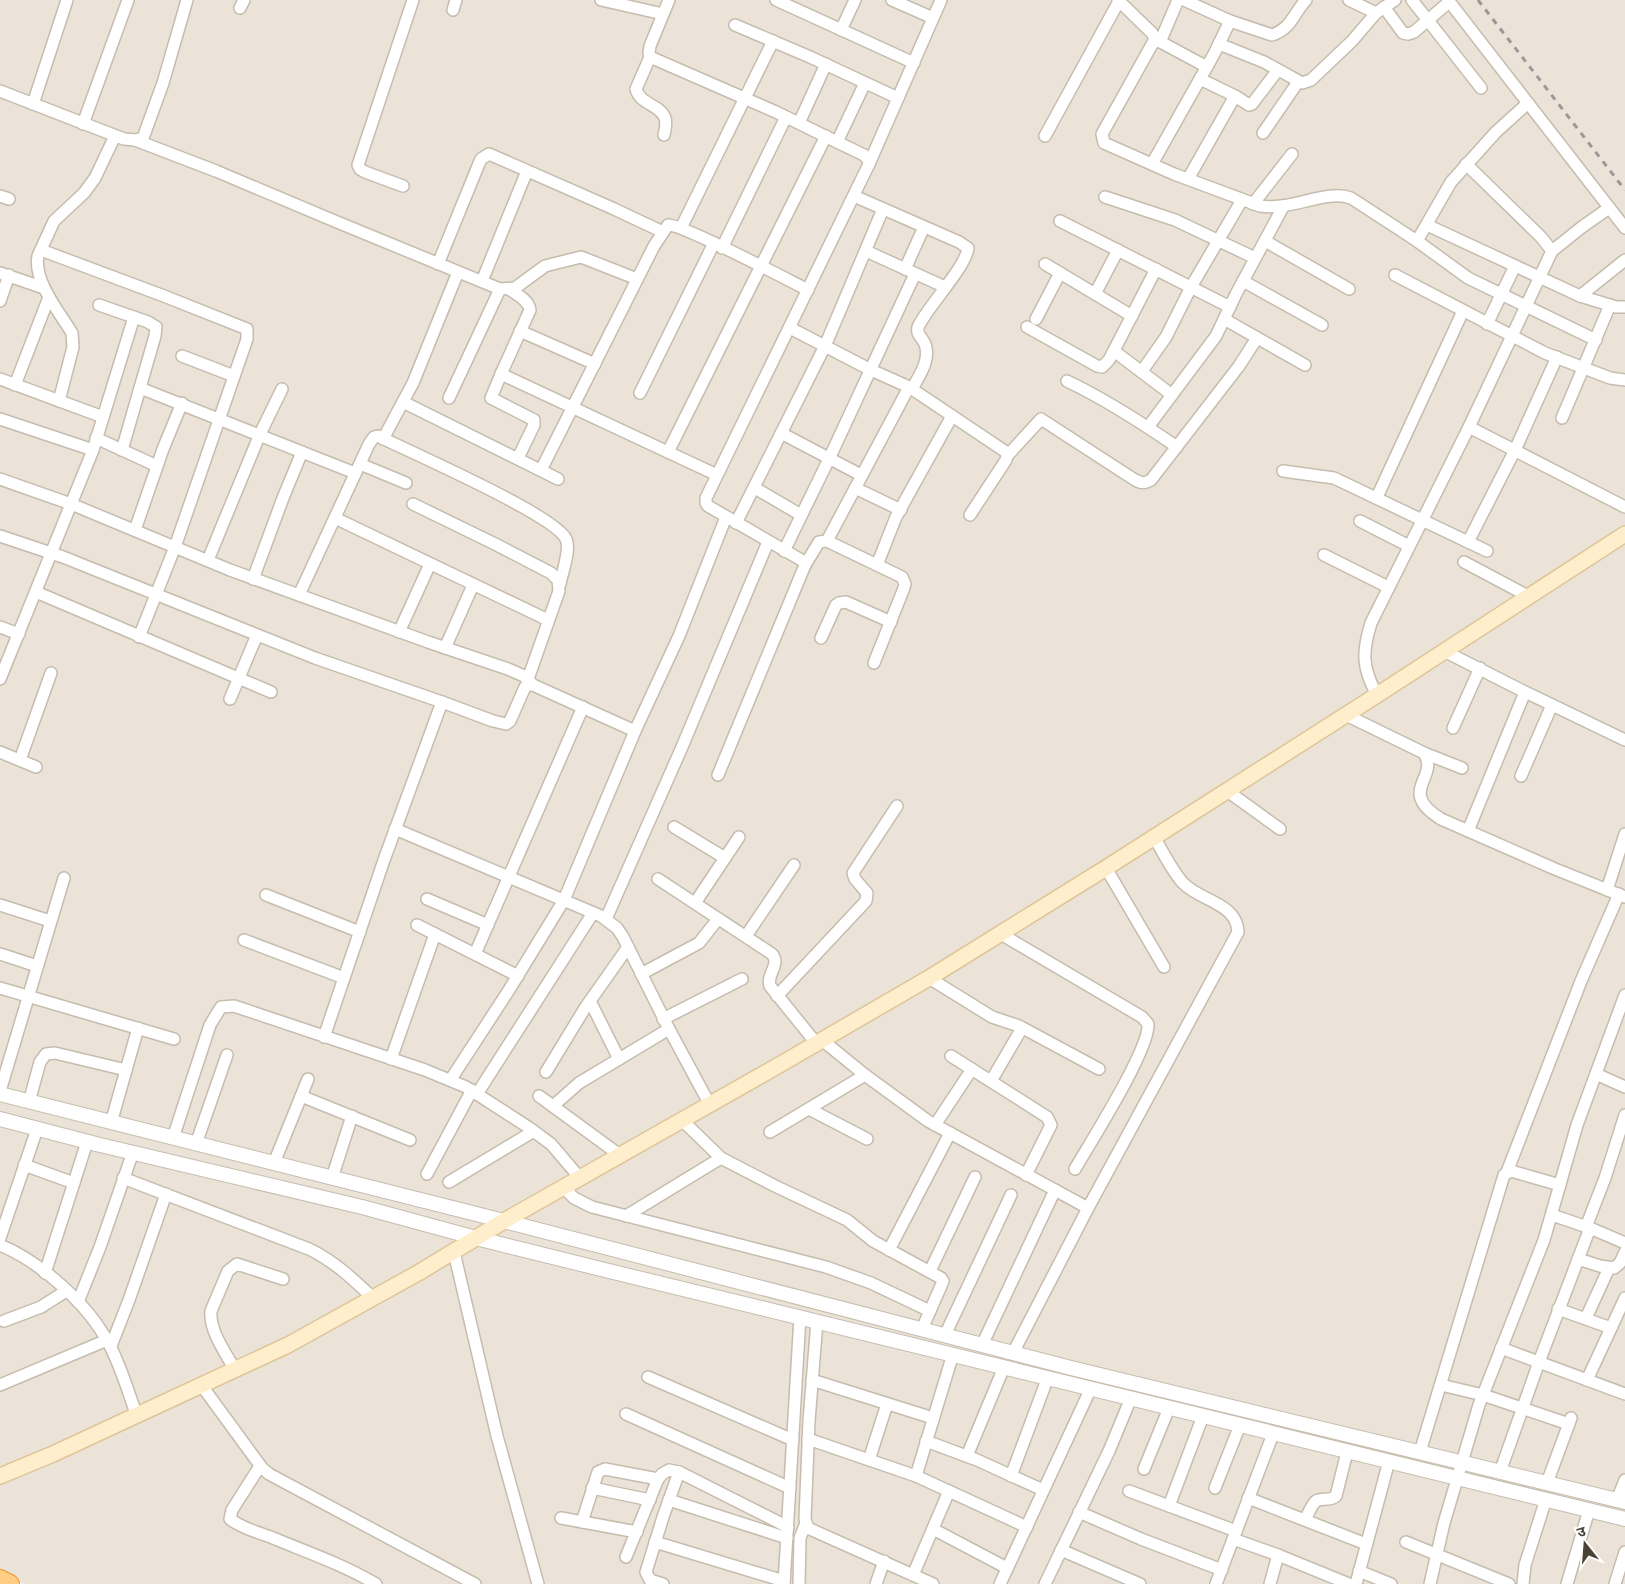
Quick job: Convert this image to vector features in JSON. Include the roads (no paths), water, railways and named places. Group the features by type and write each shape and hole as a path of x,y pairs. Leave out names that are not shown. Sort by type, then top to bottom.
{"highway":[{"path":"0,1579 10,1584"}],"main road":[{"path":"0,1476 137,1416 288,1345 454,1252 500,1223 683,1121 930,978 1154,838 1625,534"}],"street":[{"path":"33,104 67,0"},
{"path":"83,124 128,0"},
{"path":"135,140 143,138 146,134 164,84 187,0"},
{"path":"403,186 365,172 358,165 413,0"},
{"path":"600,0 663,14"},
{"path":"664,135 665,116 658,109 639,98 636,89 650,57 650,46 669,0"},
{"path":"776,0 914,63"},
{"path":"841,30 855,0"},
{"path":"892,0 933,18"},
{"path":"805,565 803,562 708,506 706,498 854,196 941,0"},
{"path":"1045,136 1118,0 1157,40 1207,68"},
{"path":"1178,0 1102,134 1104,143 1247,202 1271,208 1341,195 1357,201 1468,278 1596,340"},
{"path":"1184,0 1230,21 1272,35 1286,29 1306,0"},
{"path":"1349,0 1380,10 1403,33 1408,34 1414,32 1449,1 1625,228"},
{"path":"1219,44 1248,55 1302,83 1311,80 1352,41 1380,10 1395,0"},
{"path":"1412,0 1481,88"},
{"path":"1152,164 1207,68 1230,21"},
{"path":"735,24 898,98"},
{"path":"681,228 773,41"},
{"path":"650,57 826,136 864,155 868,159 869,164"},
{"path":"799,123 826,64"},
{"path":"1200,79 1235,96 1246,104 1252,104 1278,70"},
{"path":"1263,133 1298,82"},
{"path":"837,142 865,83"},
{"path":"0,91 115,136 135,140 216,171 438,264 505,289 530,306 530,310 491,398 534,420 534,425 518,458"},
{"path":"1188,179 1235,96"},
{"path":"1417,241 1450,182 1496,132 1528,103"},
{"path":"640,393 786,117"},
{"path":"59,402 74,347 73,339 72,333 46,292 37,262 54,221 84,193 95,178 115,136"},
{"path":"668,452 826,136"},
{"path":"1142,371 1171,329 1191,287 1218,240 1247,202 1292,154"},
{"path":"438,264 478,166 485,155 493,155 663,232"},
{"path":"1466,164 1541,237 1552,251"},
{"path":"482,281 527,171"},
{"path":"828,541 861,475 921,372 927,354 925,345 917,330 920,321 968,253 968,248 960,242 854,196"},
{"path":"1105,197 1161,214 1255,258"},
{"path":"1148,427 1209,347 1283,207"},
{"path":"1377,695 1367,674 1364,649 1371,623 1388,587 1468,427 1552,251 1610,208"},
{"path":"450,1079 518,976 564,900 635,731 731,520 755,488 780,433 825,346 883,209"},
{"path":"1060,221 1230,307"},
{"path":"541,470 637,280 668,226 675,225 808,290"},
{"path":"1427,225 1580,296 1610,305 1625,307"},
{"path":"784,551 871,370 910,271 924,227"},
{"path":"1265,241 1349,289"},
{"path":"41,250 247,329 247,339 175,547 139,637"},
{"path":"1095,294 1118,250"},
{"path":"866,251 945,287"},
{"path":"449,398 505,289 519,285 545,266 581,258 637,280"},
{"path":"1580,296 1625,260"},
{"path":"1045,264 1132,316"},
{"path":"1487,324 1515,266"},
{"path":"1060,273 1032,323 1097,366 1102,367 1114,351 1156,269"},
{"path":"383,439 413,383 458,272"},
{"path":"0,301 4,274 46,292"},
{"path":"1394,276 1487,324 1557,357 1610,378 1625,380"},
{"path":"1243,281 1322,325"},
{"path":"15,385 46,292"},
{"path":"1562,418 1610,305"},
{"path":"99,306 153,324 156,327 122,450"},
{"path":"1377,497 1464,311"},
{"path":"1,676 93,450 134,318"},
{"path":"1224,319 1305,365"},
{"path":"790,328 910,388 996,444 1008,456"},
{"path":"520,331 595,364"},
{"path":"970,515 1008,456 1041,419 1140,483 1146,483 1151,480 1239,366 1258,338"},
{"path":"1114,351 1172,395"},
{"path":"182,356 234,376"},
{"path":"1468,542 1515,450 1557,357"},
{"path":"501,374 717,475"},
{"path":"0,379 59,402 103,416"},
{"path":"1066,381 1085,389 1177,447"},
{"path":"140,388 302,452 406,483"},
{"path":"208,560 260,434 282,389"},
{"path":"403,402 558,479"},
{"path":"135,530 157,466 182,404"},
{"path":"877,565 901,510 952,416"},
{"path":"0,419 93,450"},
{"path":"1468,427 1625,507"},
{"path":"780,433 861,475"},
{"path":"0,536 52,553 315,658 506,724 513,716 525,687 530,682 560,584 568,544 564,536 555,527 511,501 378,436 371,440 357,468 299,595"},
{"path":"96,438 157,466"},
{"path":"253,579 302,452"},
{"path":"1283,471 1334,478 1487,551"},
{"path":"0,479 71,504 253,579 508,669 583,708 635,731"},
{"path":"755,488 801,515"},
{"path":"855,488 901,510"},
{"path":"413,504 551,573 556,576 560,584"},
{"path":"335,518 548,620"},
{"path":"1360,521 1409,546"},
{"path":"718,775 805,565 819,542 828,541 902,577 905,584 874,663"},
{"path":"606,919 682,747 768,542"},
{"path":"1324,555 1388,587"},
{"path":"1464,562 1528,596"},
{"path":"399,632 430,564"},
{"path":"445,648 473,585"},
{"path":"36,592 271,692"},
{"path":"821,638 836,605 842,602 846,602 891,622"},
{"path":"0,627 19,634"},
{"path":"230,699 257,635"},
{"path":"1444,651 1625,740"},
{"path":"1453,728 1480,668"},
{"path":"20,760 51,673"},
{"path":"1468,831 1525,692"},
{"path":"324,1037 442,702"},
{"path":"1521,776 1552,705"},
{"path":"475,954 583,708"},
{"path":"1346,715 1424,753 1462,768"},
{"path":"0,752 36,767"},
{"path":"1424,753 1428,763 1420,793 1423,806 1441,819 1617,894"},
{"path":"1226,790 1280,829"},
{"path":"777,996 866,901 867,892 853,873 897,806"},
{"path":"674,827 725,858"},
{"path":"396,829 564,900 606,919 617,928 710,1105"},
{"path":"1420,1452 1502,1181 1617,894 1625,834"},
{"path":"695,903 739,837"},
{"path":"1013,1353 1088,1208 1238,932 1238,926 1233,915 1184,884 1154,838"},
{"path":"746,936 794,865"},
{"path":"1106,868 1164,967"},
{"path":"64,878 0,1092 29,1102 274,1163 500,1223 1013,1353 1420,1452 1460,1470 1546,1499 1625,1519"},
{"path":"658,879 746,936 776,958 768,982 777,996 819,1041 935,1125 1088,1208"},
{"path":"266,895 360,932"},
{"path":"427,899 488,925"},
{"path":"0,905 50,921"},
{"path":"427,1174 474,1092 593,913"},
{"path":"641,974 699,943 718,918"},
{"path":"417,925 518,976"},
{"path":"390,1059 435,934"},
{"path":"1000,934 1142,1017 1148,1024 1147,1037 1132,1070 1075,1169"},
{"path":"244,940 344,978"},
{"path":"546,1072 590,1001 628,947"},
{"path":"0,954 37,966"},
{"path":"930,978 992,1017 1022,1028 1099,1069"},
{"path":"553,1106 571,1088 619,1059 666,1024 742,979"},
{"path":"0,988 174,1039"},
{"path":"1430,1584 1436,1554 1483,1395 1544,1240 1578,1125 1622,1010 1625,995"},
{"path":"590,1001 619,1059"},
{"path":"173,1138 210,1025 221,1007 234,1006 450,1079 474,1092 550,1144 580,1178"},
{"path":"111,1123 138,1028"},
{"path":"992,1081 1022,1028"},
{"path":"29,1102 40,1062 46,1054 54,1053 126,1070"},
{"path":"196,1144 227,1055"},
{"path":"951,1056 1042,1113 1050,1122 1049,1130 1026,1175"},
{"path":"935,1125 972,1069"},
{"path":"1596,1074 1625,1086"},
{"path":"770,1132 865,1075"},
{"path":"274,1163 308,1080"},
{"path":"301,1096 410,1140"},
{"path":"538,1096 621,1156"},
{"path":"809,1109 867,1139"},
{"path":"1500,1472 1558,1309 1578,1259 1625,1115"},
{"path":"332,1178 352,1116"},
{"path":"0,1119 1347,1452 1389,1461 1460,1470 1500,1472 1621,1501 1625,1480"},
{"path":"683,1121 721,1158 774,1186 847,1220 872,1241 941,1278 943,1281 922,1329"},
{"path":"0,1238 37,1129"},
{"path":"450,1182 534,1132"},
{"path":"889,1250 950,1133"},
{"path":"45,1272 87,1142"},
{"path":"78,1302 100,1247 133,1152"},
{"path":"626,1216 721,1158"},
{"path":"24,1165 74,1183"},
{"path":"1507,1172 1511,1171 1560,1186"},
{"path":"930,1271 975,1177"},
{"path":"123,1178 273,1234 314,1252 347,1273 373,1298"},
{"path":"563,1187 581,1203 592,1207 826,1267 871,1283 930,1311"},
{"path":"982,1344 1055,1190"},
{"path":"0,1385 109,1343 166,1194"},
{"path":"945,1335 1011,1195"},
{"path":"1552,1215 1588,1227 1625,1243"},
{"path":"0,1245 14,1251 45,1272 78,1302 93,1319 109,1343 137,1416"},
{"path":"454,1252 497,1436 538,1584"},
{"path":"1578,1259 1609,1268 1618,1266 1625,1252"},
{"path":"236,1370 214,1330 210,1317 228,1271 237,1264 283,1279"},
{"path":"1586,1318 1609,1268"},
{"path":"4,1321 41,1307 66,1291"},
{"path":"1587,1380 1625,1298"},
{"path":"1558,1309 1611,1328"},
{"path":"655,1542 784,1583 800,1317"},
{"path":"799,1584 800,1538 806,1523 808,1439 817,1321"},
{"path":"1501,1348 1625,1394"},
{"path":"916,1476 953,1354"},
{"path":"967,1456 1004,1367"},
{"path":"648,1377 793,1440"},
{"path":"1011,1476 1048,1378"},
{"path":"812,1380 933,1418"},
{"path":"1441,1384 1570,1421 1547,1483"},
{"path":"202,1386 260,1466 278,1480 463,1581 475,1584"},
{"path":"1000,1584 1091,1388"},
{"path":"1045,1584 1109,1451 1131,1398"},
{"path":"869,1460 887,1404"},
{"path":"1144,1469 1169,1408"},
{"path":"626,1414 790,1488"},
{"path":"1169,1506 1204,1416"},
{"path":"1215,1488 1240,1426"},
{"path":"1216,1584 1272,1434"},
{"path":"808,1439 916,1476 1027,1527"},
{"path":"926,1441 967,1456 1043,1490"},
{"path":"1305,1520 1317,1500 1331,1500 1336,1496 1347,1452"},
{"path":"1356,1584 1389,1461"},
{"path":"260,1466 232,1510 230,1519 349,1568 376,1584"},
{"path":"582,1522 598,1472 605,1469 658,1479"},
{"path":"626,1556 658,1479 665,1471 669,1470 679,1472 787,1532"},
{"path":"662,1584 650,1580 646,1572 679,1472"},
{"path":"592,1488 650,1500"},
{"path":"806,1523 810,1529 884,1561 922,1580 933,1529 949,1491"},
{"path":"1129,1491 1169,1506 1350,1584"},
{"path":"1248,1498 1366,1544"},
{"path":"1523,1584 1525,1566 1546,1499"},
{"path":"669,1500 787,1532"},
{"path":"1566,1584 1589,1510"},
{"path":"1079,1512 1141,1539 1222,1570"},
{"path":"561,1518 637,1532"},
{"path":"933,1529 1007,1568"},
{"path":"1406,1542 1509,1584"},
{"path":"1061,1550 1140,1584"},
{"path":"1620,1578 1625,1552"},
{"path":"1270,1584 1278,1554"},
{"path":"876,1584 884,1561"},
{"path":"1359,1571 1391,1584"}],"railway":[{"path":"1478,0 1625,190"}]}
